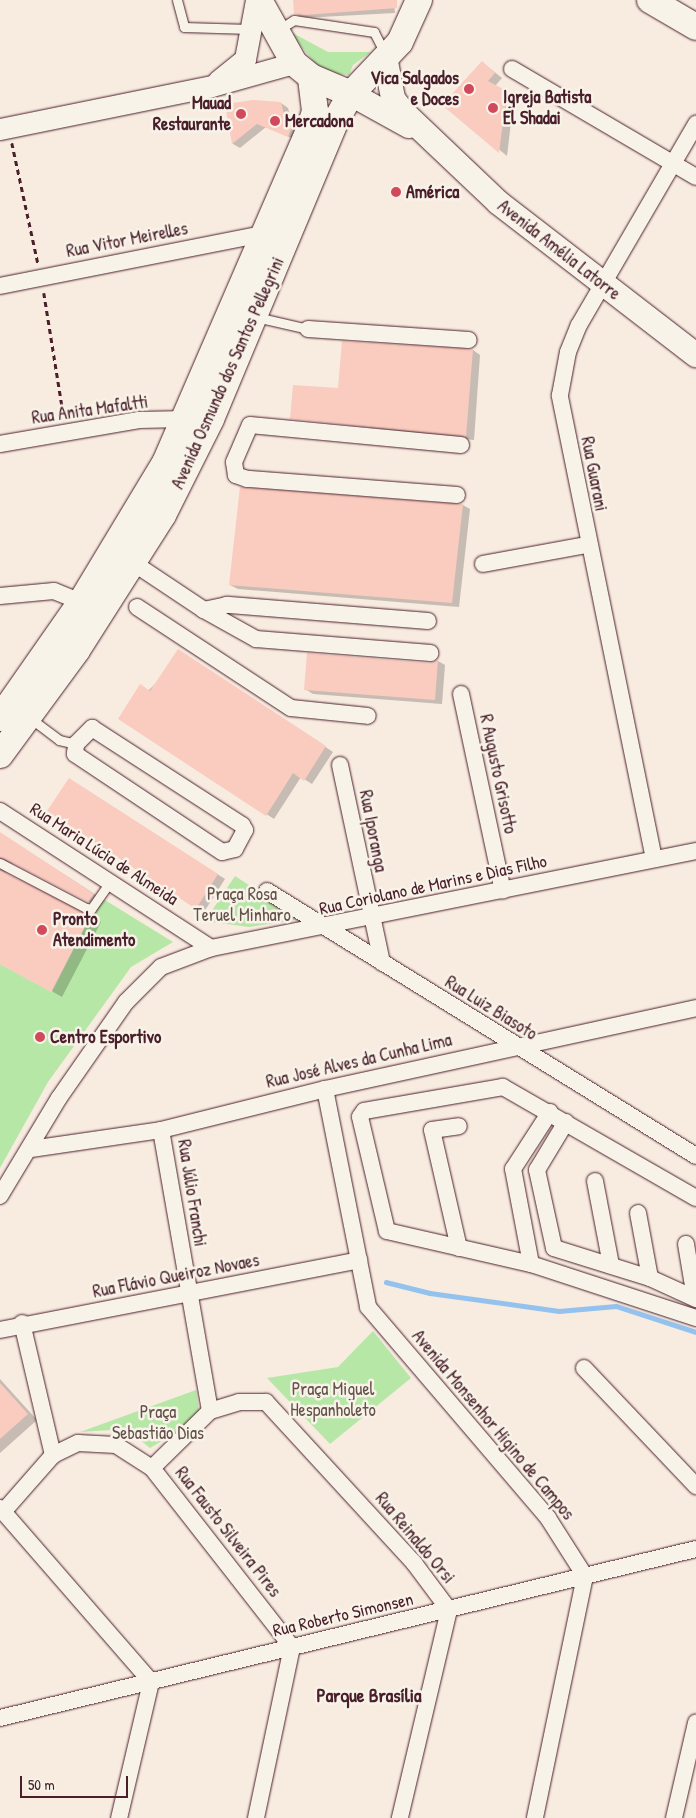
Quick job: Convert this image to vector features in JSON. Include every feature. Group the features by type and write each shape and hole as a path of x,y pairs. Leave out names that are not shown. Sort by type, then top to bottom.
{"main road":[{"path":"257,0 264,31 302,70 359,87"},
{"name":"Avenida Osmundo dos Santos Pellegrini","path":"0,755 30,718 132,562 190,466 276,267 336,120 359,87 386,62 415,17 419,0"},
{"path":"650,0 696,27"},
{"name":"Avenida Amélia Latorre","path":"386,62 393,99 428,136 499,203 696,355"},
{"name":"Avenida Osmundo dos Santos Pellegrini","path":"0,718 81,602 141,508 186,419 262,234 309,130 315,110 302,70"},
{"name":"Avenida Amélia Latorre","path":"359,87 428,136"},
{"path":"262,234 271,247 276,267"}],"street":[{"path":"212,86 245,59 264,31"},
{"path":"512,69 696,177"},
{"path":"0,129 212,86 302,70"},
{"name":"Rua Guarani","path":"654,859 587,545 560,395 568,352 602,284 696,124"},
{"name":"Rua Vitor Meirelles","path":"0,286 262,234"},
{"path":"308,329 469,340"},
{"name":"Rua Anita Mafaltti","path":"0,444 139,420 186,419"},
{"path":"457,495 247,479 236,475 234,462 250,425 461,445"},
{"path":"483,564 587,545"},
{"path":"132,562 204,610 256,639 430,652"},
{"path":"0,596 54,591 81,602"},
{"path":"204,610 227,604 428,621"},
{"path":"137,607 290,708 368,716"},
{"name":"R Augusto Grisotto","path":"461,694 504,891"},
{"path":"101,730 242,825 243,836 234,849 222,852 75,754 76,744 85,732 101,730"},
{"name":"Rua Iporanga","path":"340,765 370,918 382,963"},
{"name":"Rua Maria Lúcia de Almeida","path":"0,811 211,948"},
{"name":"Rua Coriolano de Marins e Dias Filho","path":"0,1196 31,1149 59,1098 141,982 161,967 211,948 324,928 696,851"},
{"name":"Rua Luiz Biasoto","path":"267,891 514,1046 696,1156"},
{"name":"Rua José Alves da Cunha Lima","path":"31,1149 161,1130 325,1089 514,1046 696,1008"},
{"path":"696,1198 550,1112 503,1087 364,1111 360,1117 387,1231 531,1264 696,1318"},
{"name":"Avenida Monsenhor Higino de Campos","path":"325,1089 368,1307 548,1518 585,1576"},
{"path":"531,1264 513,1169 550,1112"},
{"path":"554,1248 537,1170 566,1122"},
{"path":"459,1126 432,1130 459,1248"},
{"name":"Rua Júlio Franchi","path":"161,1130 188,1296 210,1410"},
{"path":"595,1181 612,1265"},
{"path":"638,1212 650,1278"},
{"path":"686,1244 695,1298"},
{"path":"531,1264 554,1248"},
{"path":"554,1248 650,1278 695,1298"},
{"name":"Rua Flávio Queiroz Novaes","path":"0,1330 22,1323 188,1296 360,1260"},
{"path":"22,1323 53,1455 2,1510 151,1682 119,1818"},
{"path":"584,1368 696,1486"},
{"name":"Rua Reinaldo Orsi","path":"210,1410 239,1402 266,1402 414,1563 449,1610 400,1818"},
{"path":"152,1468 210,1410"},
{"name":"Rua Fausto Silveira Pires","path":"53,1455 78,1443 101,1443 130,1452 152,1468 292,1647"},
{"name":"Rua Roberto Simonsen","path":"0,1718 696,1549"},
{"path":"535,1818 585,1576"},
{"path":"256,1818 292,1647"},
{"path":"674,1818 696,1722"}],"lane":[{"path":"177,0 184,27 264,31 285,21 294,20 374,32 383,45 386,62"},
{"path":"254,316 308,329"},
{"path":"30,718 59,740 76,744"},
{"path":"0,863 88,909 110,882"}],"green space":[{"path":"289,31 328,52 371,52 353,65 349,75 329,73 317,66"},
{"name":"Praça Rosa Teruel Minharo","path":"235,876 301,919 249,927 205,921"},
{"name":"Centro Esportivo","path":"100,897 173,942 131,967 48,1082 0,1168 0,964 52,992"},
{"name":"Praça Miguel Hespanholeto","path":"373,1331 411,1378 330,1444 267,1378 338,1367"},
{"name":"Praça Sebastião Dias","path":"196,1390 199,1410 187,1426 150,1448 127,1429 80,1432"}],"building":[{"path":"293,0 397,0 397,8 305,15 294,14"},
{"path":"482,61 495,73 488,81 507,91 499,153 442,105"},
{"path":"253,100 281,102 285,118 295,117 288,137 257,124 232,144 225,104"},
{"path":"342,341 473,349 466,437 290,419 293,385 338,388"},
{"path":"240,487 463,504 452,603 229,585"},
{"path":"178,649 326,746 304,781 293,773 266,816 118,719 140,684 150,691"},
{"path":"307,653 429,663 438,660 435,700 304,690"},
{"path":"69,778 218,874 196,909 47,811"},
{"path":"0,832 94,894 88,902 0,857"},
{"name":"Pronto Atendimento","path":"0,870 91,915 51,992 0,964"},
{"path":"0,1383 28,1414 0,1439"}],"waterway":[{"path":"386,1282 430,1293 559,1311 616,1306 696,1332"}],"place":[{"name":"Vica Salgados e Doces","path":"469,89"},
{"name":"Igreja Batista El Shadai","path":"493,108"},
{"name":"Mauad Restaurante","path":"241,114"},
{"name":"Mercadona","path":"275,121"},
{"name":"América","path":"396,192"},
{"name":"Pronto Atendimento","path":"42,930"},
{"name":"Centro Esportivo","path":"40,1037"}],"district":[{"name":"Parque Brasília","path":"369,1696"}]}
